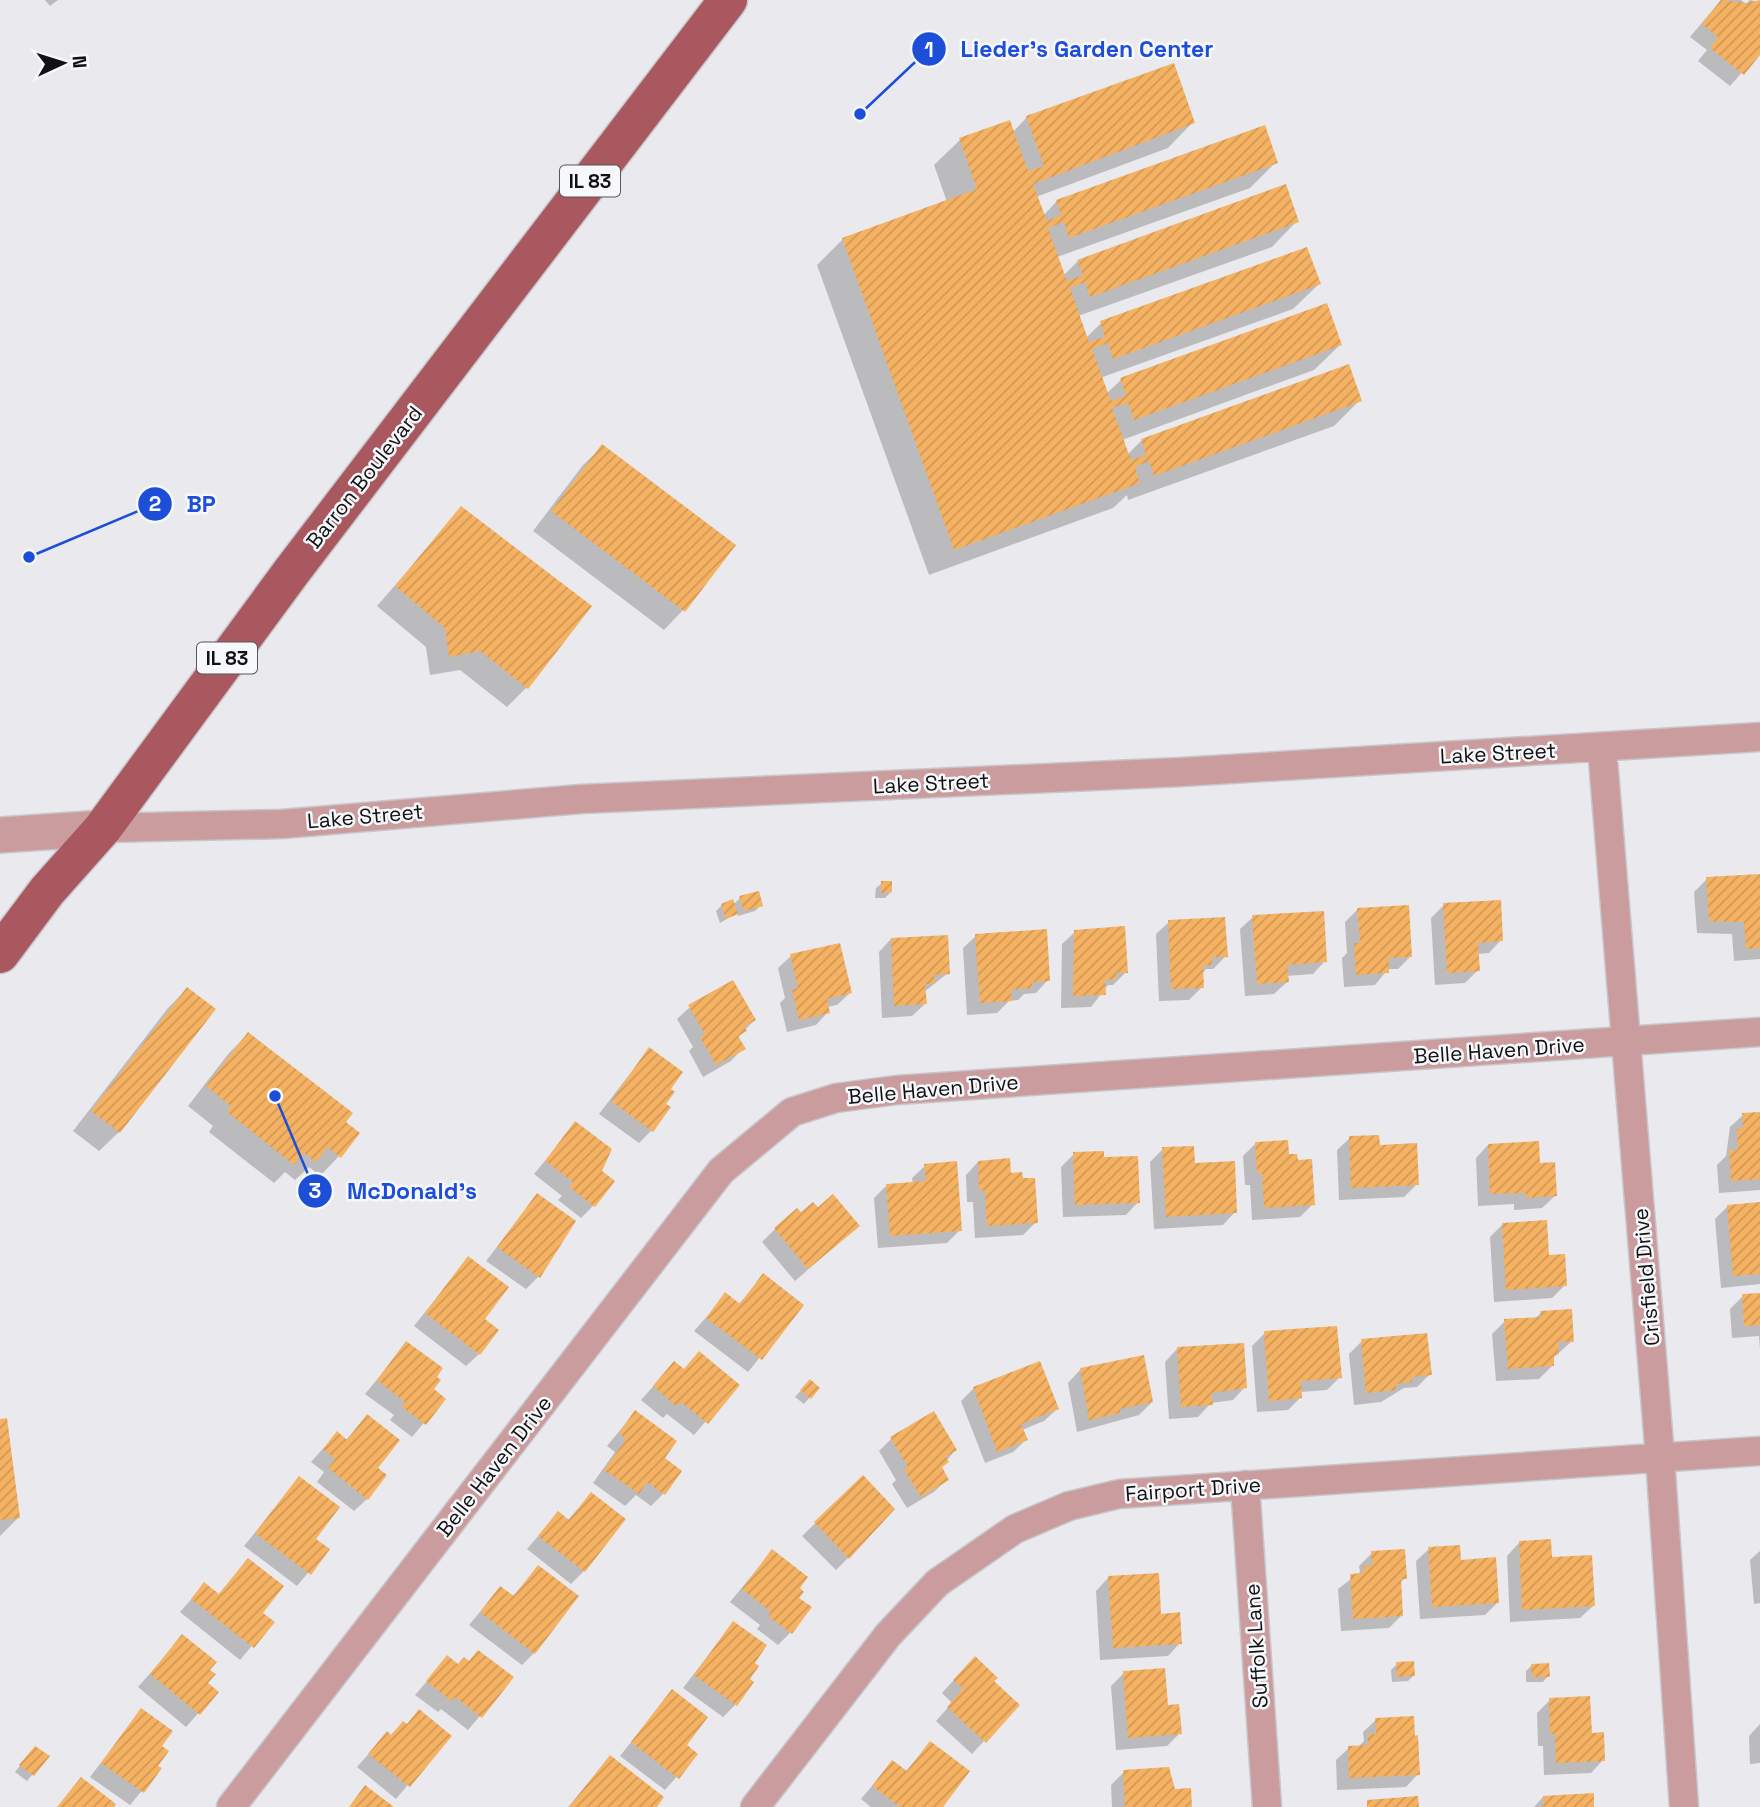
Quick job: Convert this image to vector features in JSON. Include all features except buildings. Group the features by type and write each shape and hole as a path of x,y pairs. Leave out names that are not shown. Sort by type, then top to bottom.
{"main road":[{"name":"Barron Boulevard","path":"0,954 47,891 103,828 298,563 728,0"}],"street":[{"name":"Lake Street","path":"103,828 282,824 581,799 1181,772 1760,737"},
{"name":"Crisfield Drive","path":"1602,747 1660,1457 1684,1807"},
{"path":"0,835 103,828"},
{"name":"Belle Haven Drive","path":"231,1807 721,1171 792,1112 836,1098 897,1090 1760,1032"},
{"name":"Fairport Drive","path":"755,1807 888,1635 937,1583 1015,1529 1069,1506 1119,1494 1760,1451"},
{"name":"Suffolk Lane","path":"1245,1485 1267,1807"}],"place":[{"name":"Lieder's Garden Center","path":"860,114"},
{"name":"BP","path":"29,557"},
{"name":"McDonald's","path":"275,1096"}]}
